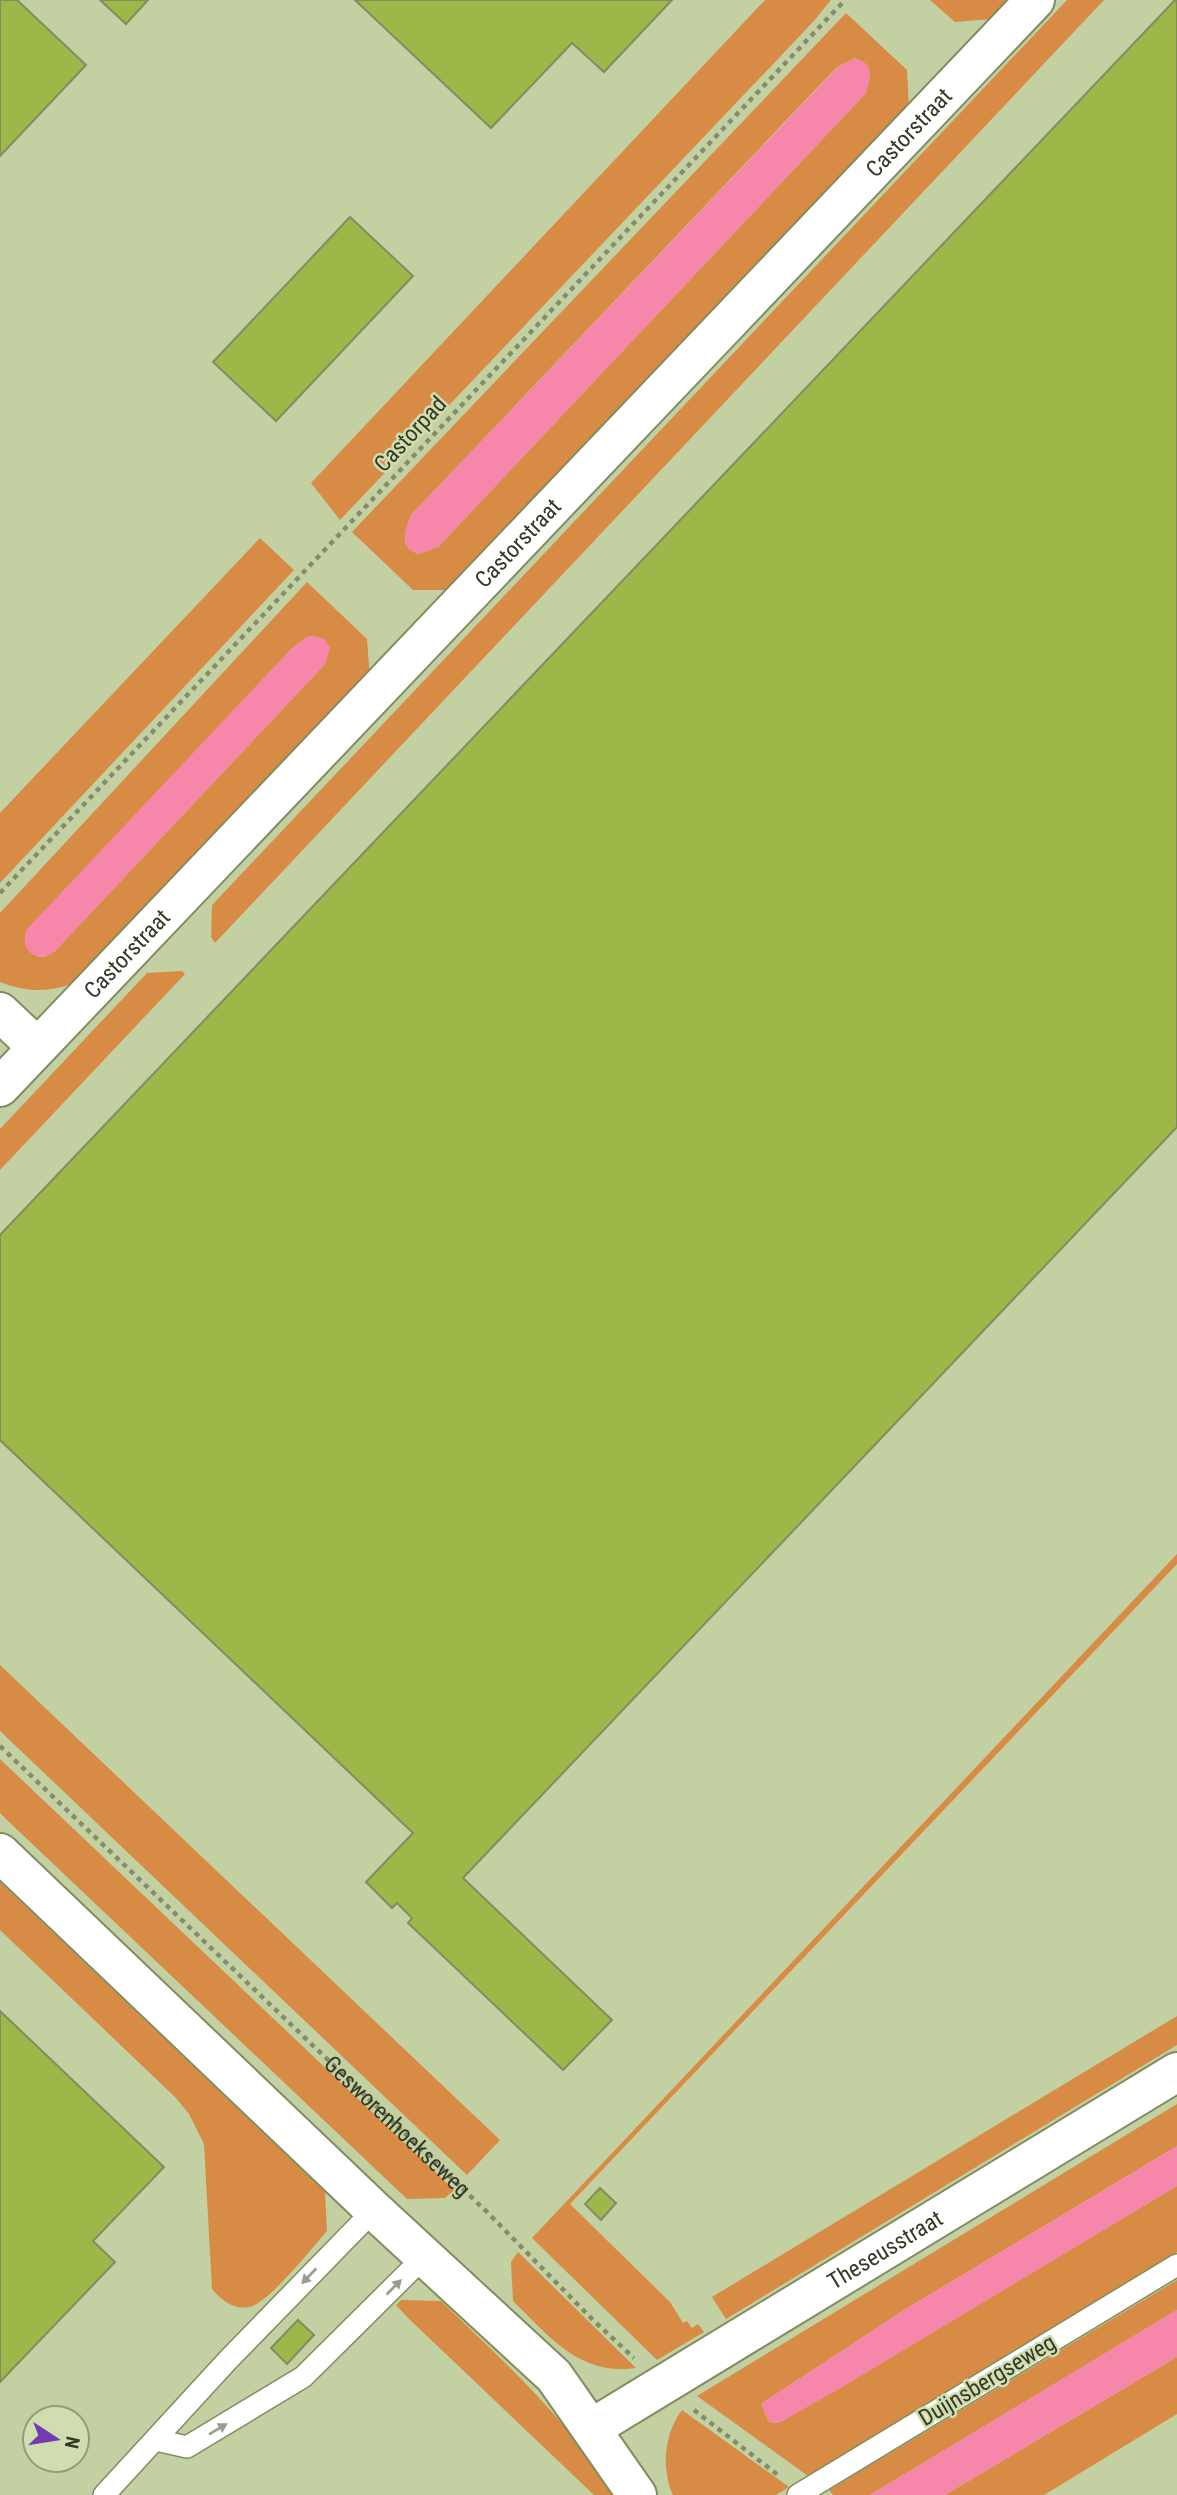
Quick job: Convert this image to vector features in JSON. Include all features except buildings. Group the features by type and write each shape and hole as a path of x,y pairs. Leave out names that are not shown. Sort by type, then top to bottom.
{"street":[{"name":"Castorstraat","path":"0,1087 1035,0"},
{"path":"0,1012 37,1047"},
{"path":"0,1853 374,2210 554,2375 637,2495"},
{"name":"Theseusstraat","path":"592,2427 1177,2072"}],"lane":[{"path":"104,2495 228,2360 374,2210"},
{"path":"156,2441 187,2447 303,2377 425,2256"},
{"name":"Duijnsbergseweg","path":"799,2494 1177,2265"}],"path":[{"name":"Castorpad","path":"0,893 845,0"},
{"name":"Gesworenhoekseweg","path":"0,1746 488,2213 593,2320 663,2385 799,2494"}],"shaded area":[{"path":"765,0 831,0 340,520 311,483"},
{"path":"930,0 1010,0 992,19 955,22"},
{"path":"1067,0 1104,0 215,943 211,937 212,905"},
{"path":"846,13 907,70 909,107 453,590 413,590 352,532","holes":["855,58 866,93 438,547 418,554 409,549 405,543 411,515 836,68"]},
{"path":"855,58 869,67 866,93 438,547 418,554 412,551 405,543 411,515 837,68"},
{"path":"260,538 294,570 0,883 0,813"},
{"path":"307,582 367,639 370,678 74,983 37,990 0,982 0,913","holes":["307,637 324,639 327,644 325,664 54,952 38,957 291,649"]},
{"path":"307,637 324,639 330,648 325,664 54,952 41,957 31,953 25,943 27,929 291,649"},
{"path":"182,971 185,974 0,1170 0,1129 147,973"},
{"path":"1177,1554 1177,1564 570,2204 670,2302 683,2323 687,2321 692,2328 698,2324 704,2332 657,2360 532,2238"},
{"path":"0,1665 500,2140 467,2175 0,1731"},
{"path":"0,1759 454,2190 445,2198 407,2199 8,1821 0,1813"},
{"path":"0,1882 325,2192 327,2231 290,2274 257,2304 243,2308 233,2306 212,2289 204,2144 189,2114 176,2098 0,1930"},
{"path":"1177,2016 1177,2045 726,2319 712,2297"},
{"path":"1177,2104 1177,2146 904,2310 761,2404 769,2422 779,2423 1177,2186 1177,2252 808,2476 697,2396"},
{"path":"1177,2146 1177,2186 834,2392 779,2423 769,2422 761,2404 904,2310"},
{"path":"518,2252 636,2368 616,2369 582,2360 540,2328 513,2301 511,2262"},
{"path":"1177,2280 1177,2310 870,2495 833,2495 829,2490"},
{"path":"401,2300 441,2301 556,2416 596,2467 613,2495 594,2495 407,2317 396,2305"},
{"path":"1177,2310 1177,2357 945,2495 870,2495"},
{"path":"1177,2357 1177,2414 1044,2495 945,2495"},
{"path":"682,2410 789,2487 776,2495 673,2495 667,2474 666,2451 671,2429"}]}
